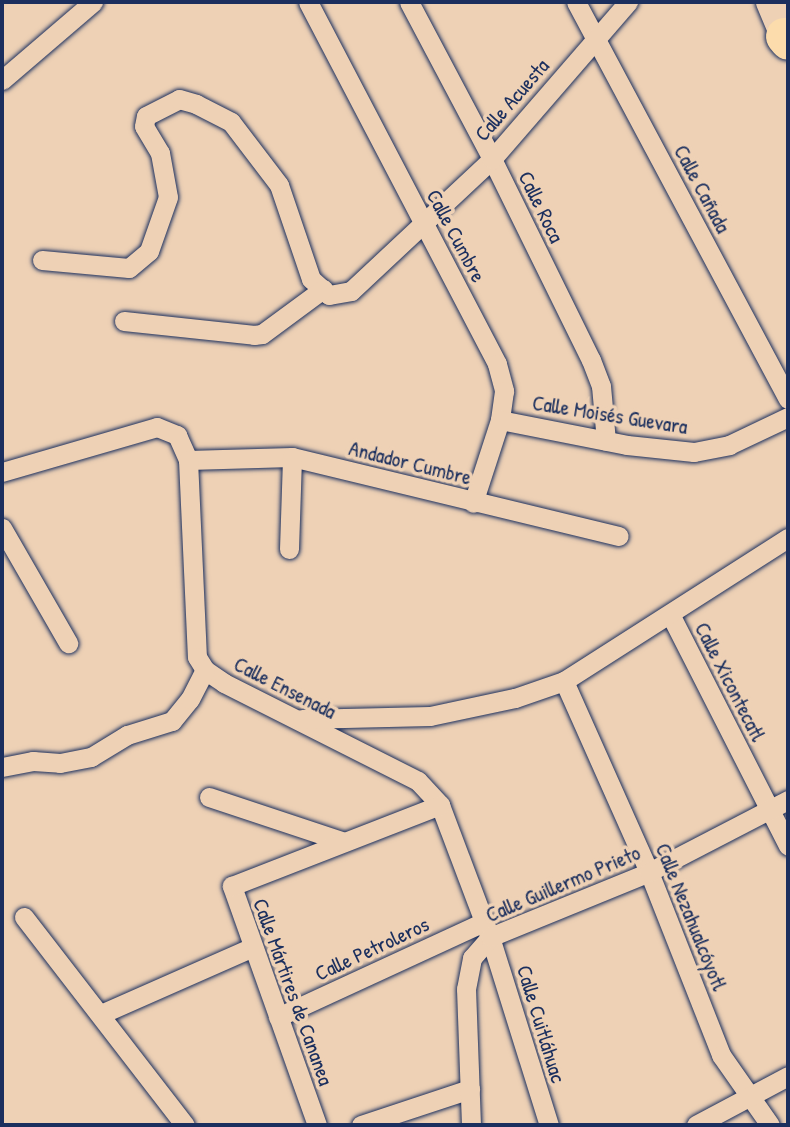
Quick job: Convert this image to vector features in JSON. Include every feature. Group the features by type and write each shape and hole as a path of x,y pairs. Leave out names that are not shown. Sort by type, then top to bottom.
{"main road":[{"path":"769,2 787,40"}],"street":[{"path":"2,80 93,2"},
{"name":"Calle Cumbre","path":"308,2 497,364 504,391 500,419 473,503"},
{"name":"Calle Roca","path":"409,2 492,159 591,360 601,386 606,441"},
{"name":"Calle Cañada","path":"576,2 788,399"},
{"name":"Calle Acuesta","path":"323,289 329,295 351,291 424,223 492,159 628,2"},
{"path":"42,260 129,268 149,251 168,197 160,153 144,127 146,116 179,99 196,104 231,122 279,185 311,279 323,289 262,334 124,321"},
{"name":"Calle Moisés Guevara","path":"500,419 660,451 713,450 788,417"},
{"path":"2,472 157,427 177,435 188,460"},
{"path":"289,549 292,457"},
{"name":"Andador Cumbre","path":"188,460 292,457 473,503 619,536"},
{"name":"Calle Ensenada","path":"188,460 197,657 205,670 224,684 418,781 440,805 487,929"},
{"path":"2,528 68,643"},
{"path":"297,719 430,716 515,698 565,681 788,538"},
{"name":"Calle Xicontecatl","path":"670,614 788,846"},
{"path":"2,766 33,761 60,763 91,757 127,734 172,721 190,699 205,670"},
{"name":"Calle Nezahualcóyotl","path":"565,681 649,872 721,1055 770,1125"},
{"path":"209,797 344,842"},
{"name":"Calle Guillermo Prieto","path":"471,1125 466,989 472,958 487,929 649,872 788,800"},
{"name":"Calle Mártires de Cananea","path":"317,1125 232,886 440,805"},
{"path":"24,917 185,1125"},
{"name":"Calle Petroleros","path":"278,1017 487,929"},
{"name":"Calle Cuitláhuac","path":"487,929 549,1125"},
{"path":"101,1014 253,947"},
{"path":"696,1125 788,1076"},
{"path":"361,1125 470,1089"}]}
